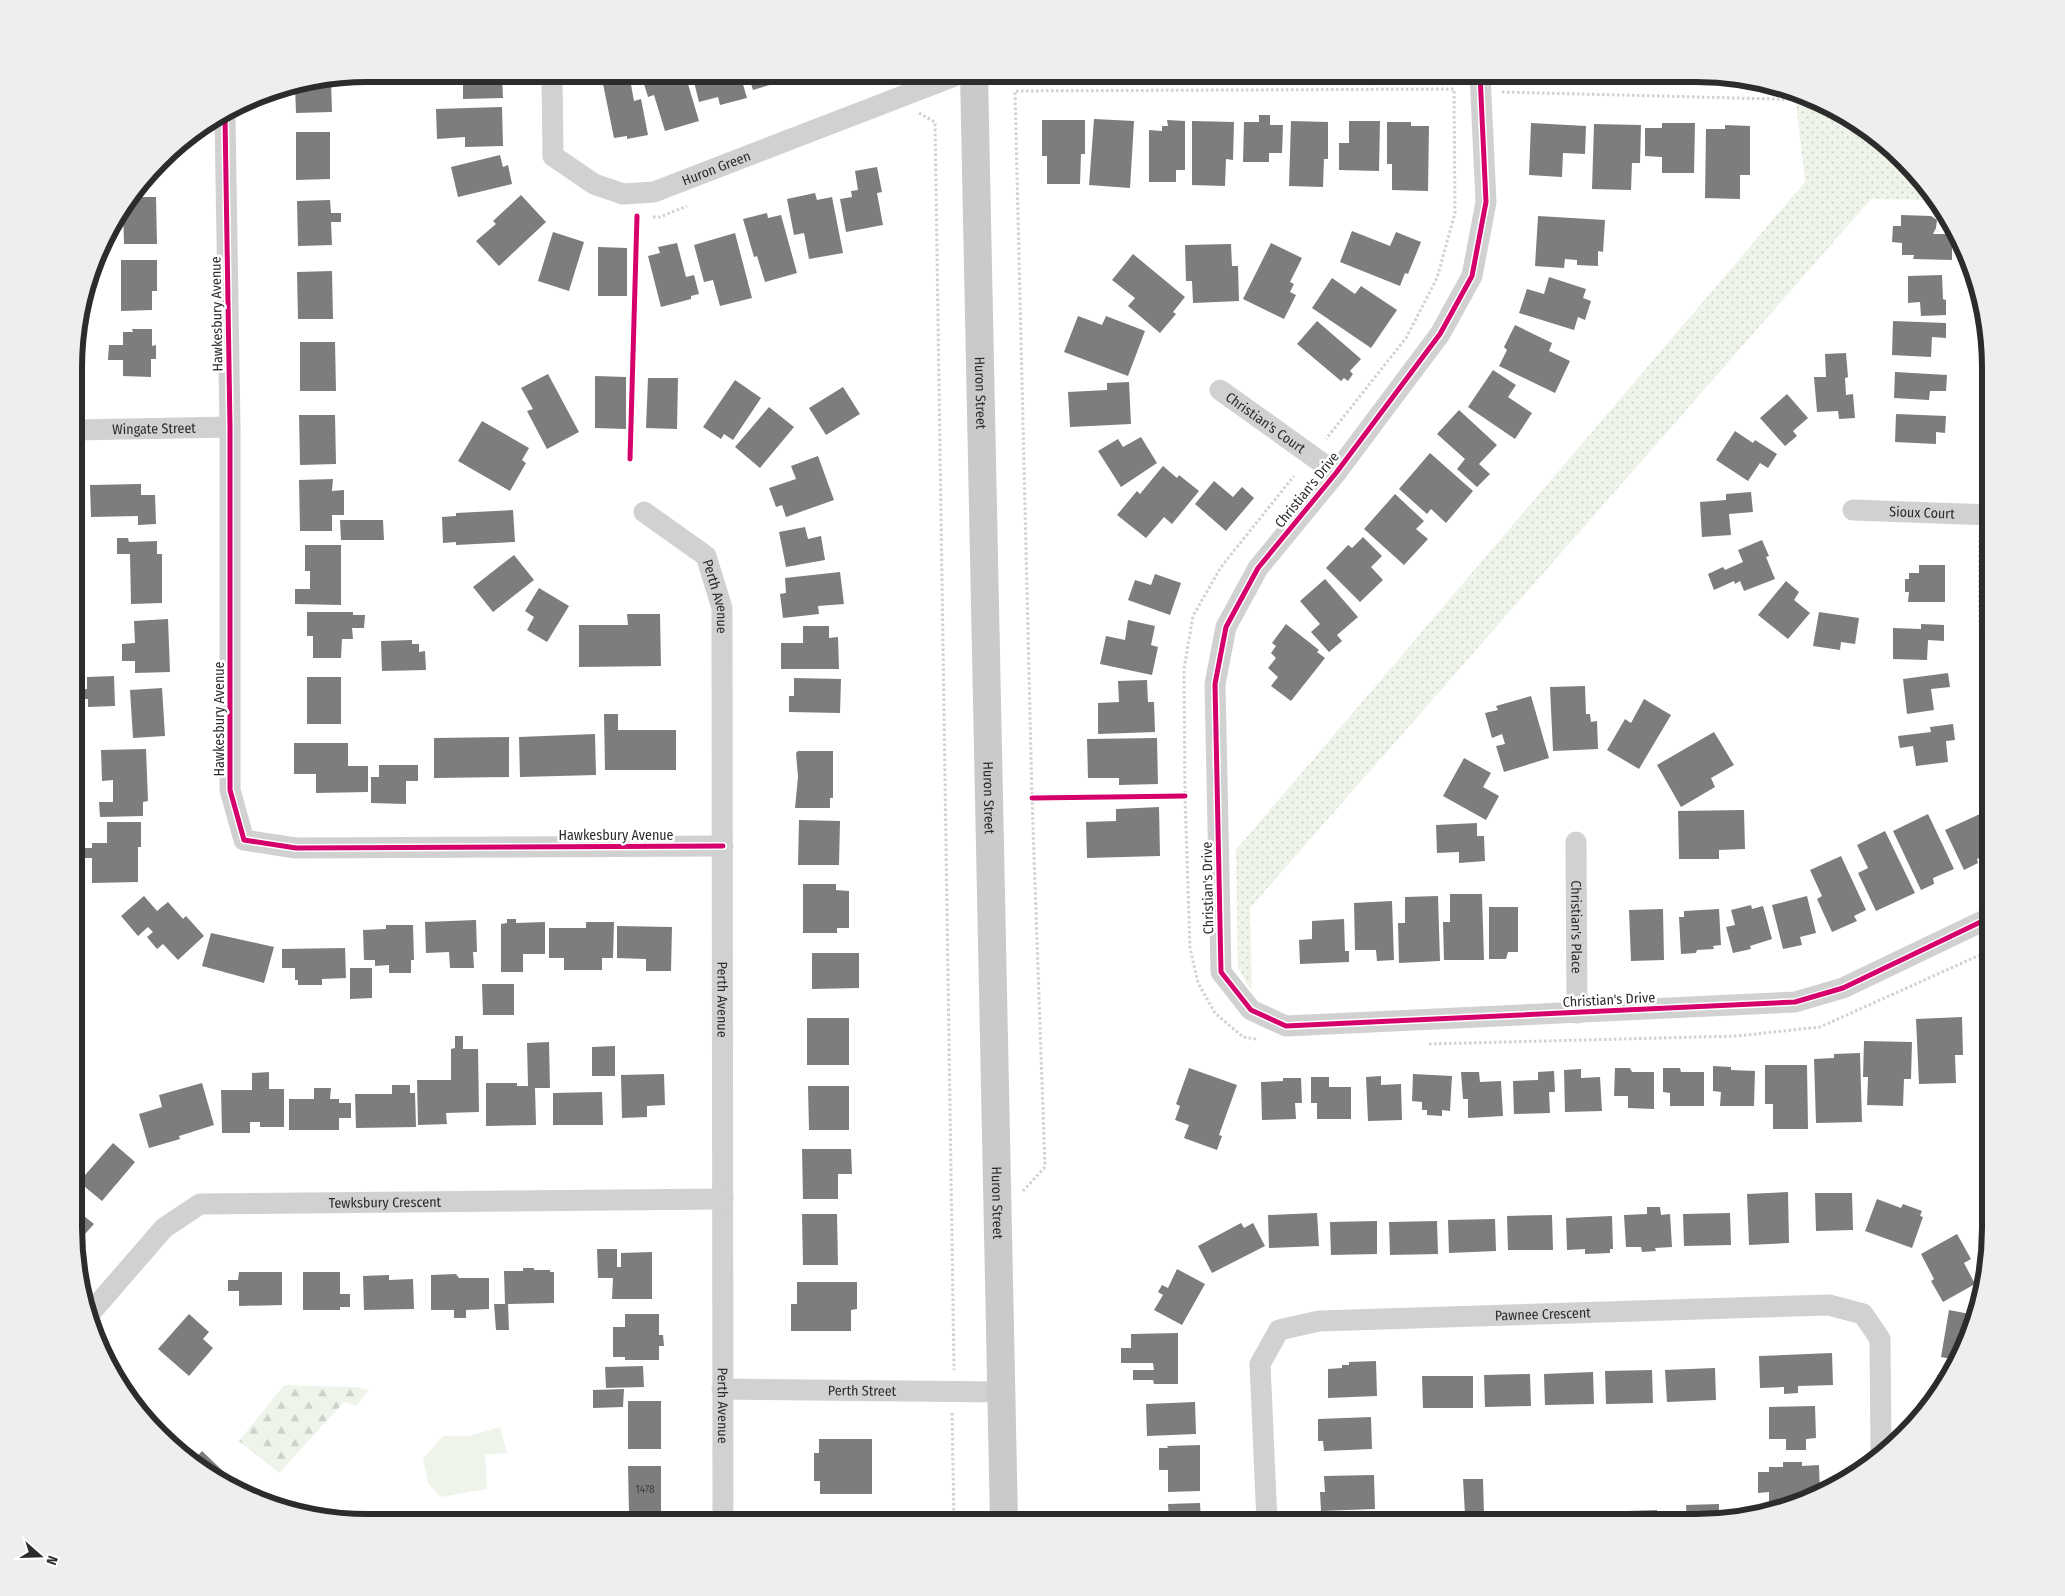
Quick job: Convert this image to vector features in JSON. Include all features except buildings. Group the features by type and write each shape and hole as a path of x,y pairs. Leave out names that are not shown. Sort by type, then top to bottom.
{"main road":[{"name":"Huron Street","path":"974,83 1004,1514"}],"street":[{"name":"Huron Green","path":"552,83 553,156 594,184 623,194 654,192 937,83"},
{"name":"Christian's Drive","path":"1481,83 1486,202 1472,276 1440,334 1336,473 1258,568 1226,627 1215,684 1221,972 1251,1010 1286,1026 1795,1002 1843,988 1982,921"},
{"name":"Hawkesbury Avenue","path":"226,121 230,427 230,790 244,840 296,848 723,846"},
{"name":"Christian's Court","path":"1220,390 1336,473"},
{"name":"Wingate Street","path":"83,430 230,427"},
{"name":"Sioux Court","path":"1853,510 1982,515"},
{"name":"Perth Avenue","path":"644,512 706,556 722,608 723,1514"},
{"name":"Christian's Place","path":"1576,842 1578,1012"},
{"name":"Tewksbury Crescent","path":"94,1308 164,1228 200,1204 723,1199"},
{"name":"Pawnee Crescent","path":"1267,1514 1260,1364 1279,1330 1320,1321 1829,1305 1863,1314 1880,1339 1881,1445"},
{"name":"Perth Street","path":"722,1389 1001,1392"}],"path":[{"path":"1481,83 1790,99"},
{"path":"1017,1198 1045,1167 1032,798 1015,91 1454,89 1455,213 1437,278 1406,338 1324,442"},
{"path":"914,111 935,122 954,1370"},
{"path":"645,216 660,217 696,202"},
{"path":"1262,1040 1243,1037 1215,1013 1198,983 1190,948 1185,796 1184,669 1193,616 1221,567 1294,476"},
{"path":"1982,572 1979,629 1982,658"},
{"path":"1428,1044 1737,1036 1820,1028 1982,954"},
{"path":"952,1408 954,1514"}],"green space":[{"path":"1796,101 1823,112 1871,142 1899,166 1927,200 1871,199 1250,908 1252,992 1238,968 1236,850 1805,182"},
{"path":"284,1385 355,1387 369,1390 356,1406 344,1402 279,1473 239,1441"},
{"path":"500,1427 507,1453 485,1455 487,1489 441,1497 428,1483 423,1459 443,1436 469,1436"}],"cycle path":[{"path":"1480,83 1486,202 1472,276 1440,334 1336,473 1258,568 1226,627 1215,684 1221,972 1251,1010 1286,1026 1795,1002 1843,988 1982,921"},
{"path":"225,122 230,427 230,790 244,840 296,848 723,846"},
{"path":"630,459 637,216"},
{"path":"1032,798 1185,796"}]}
